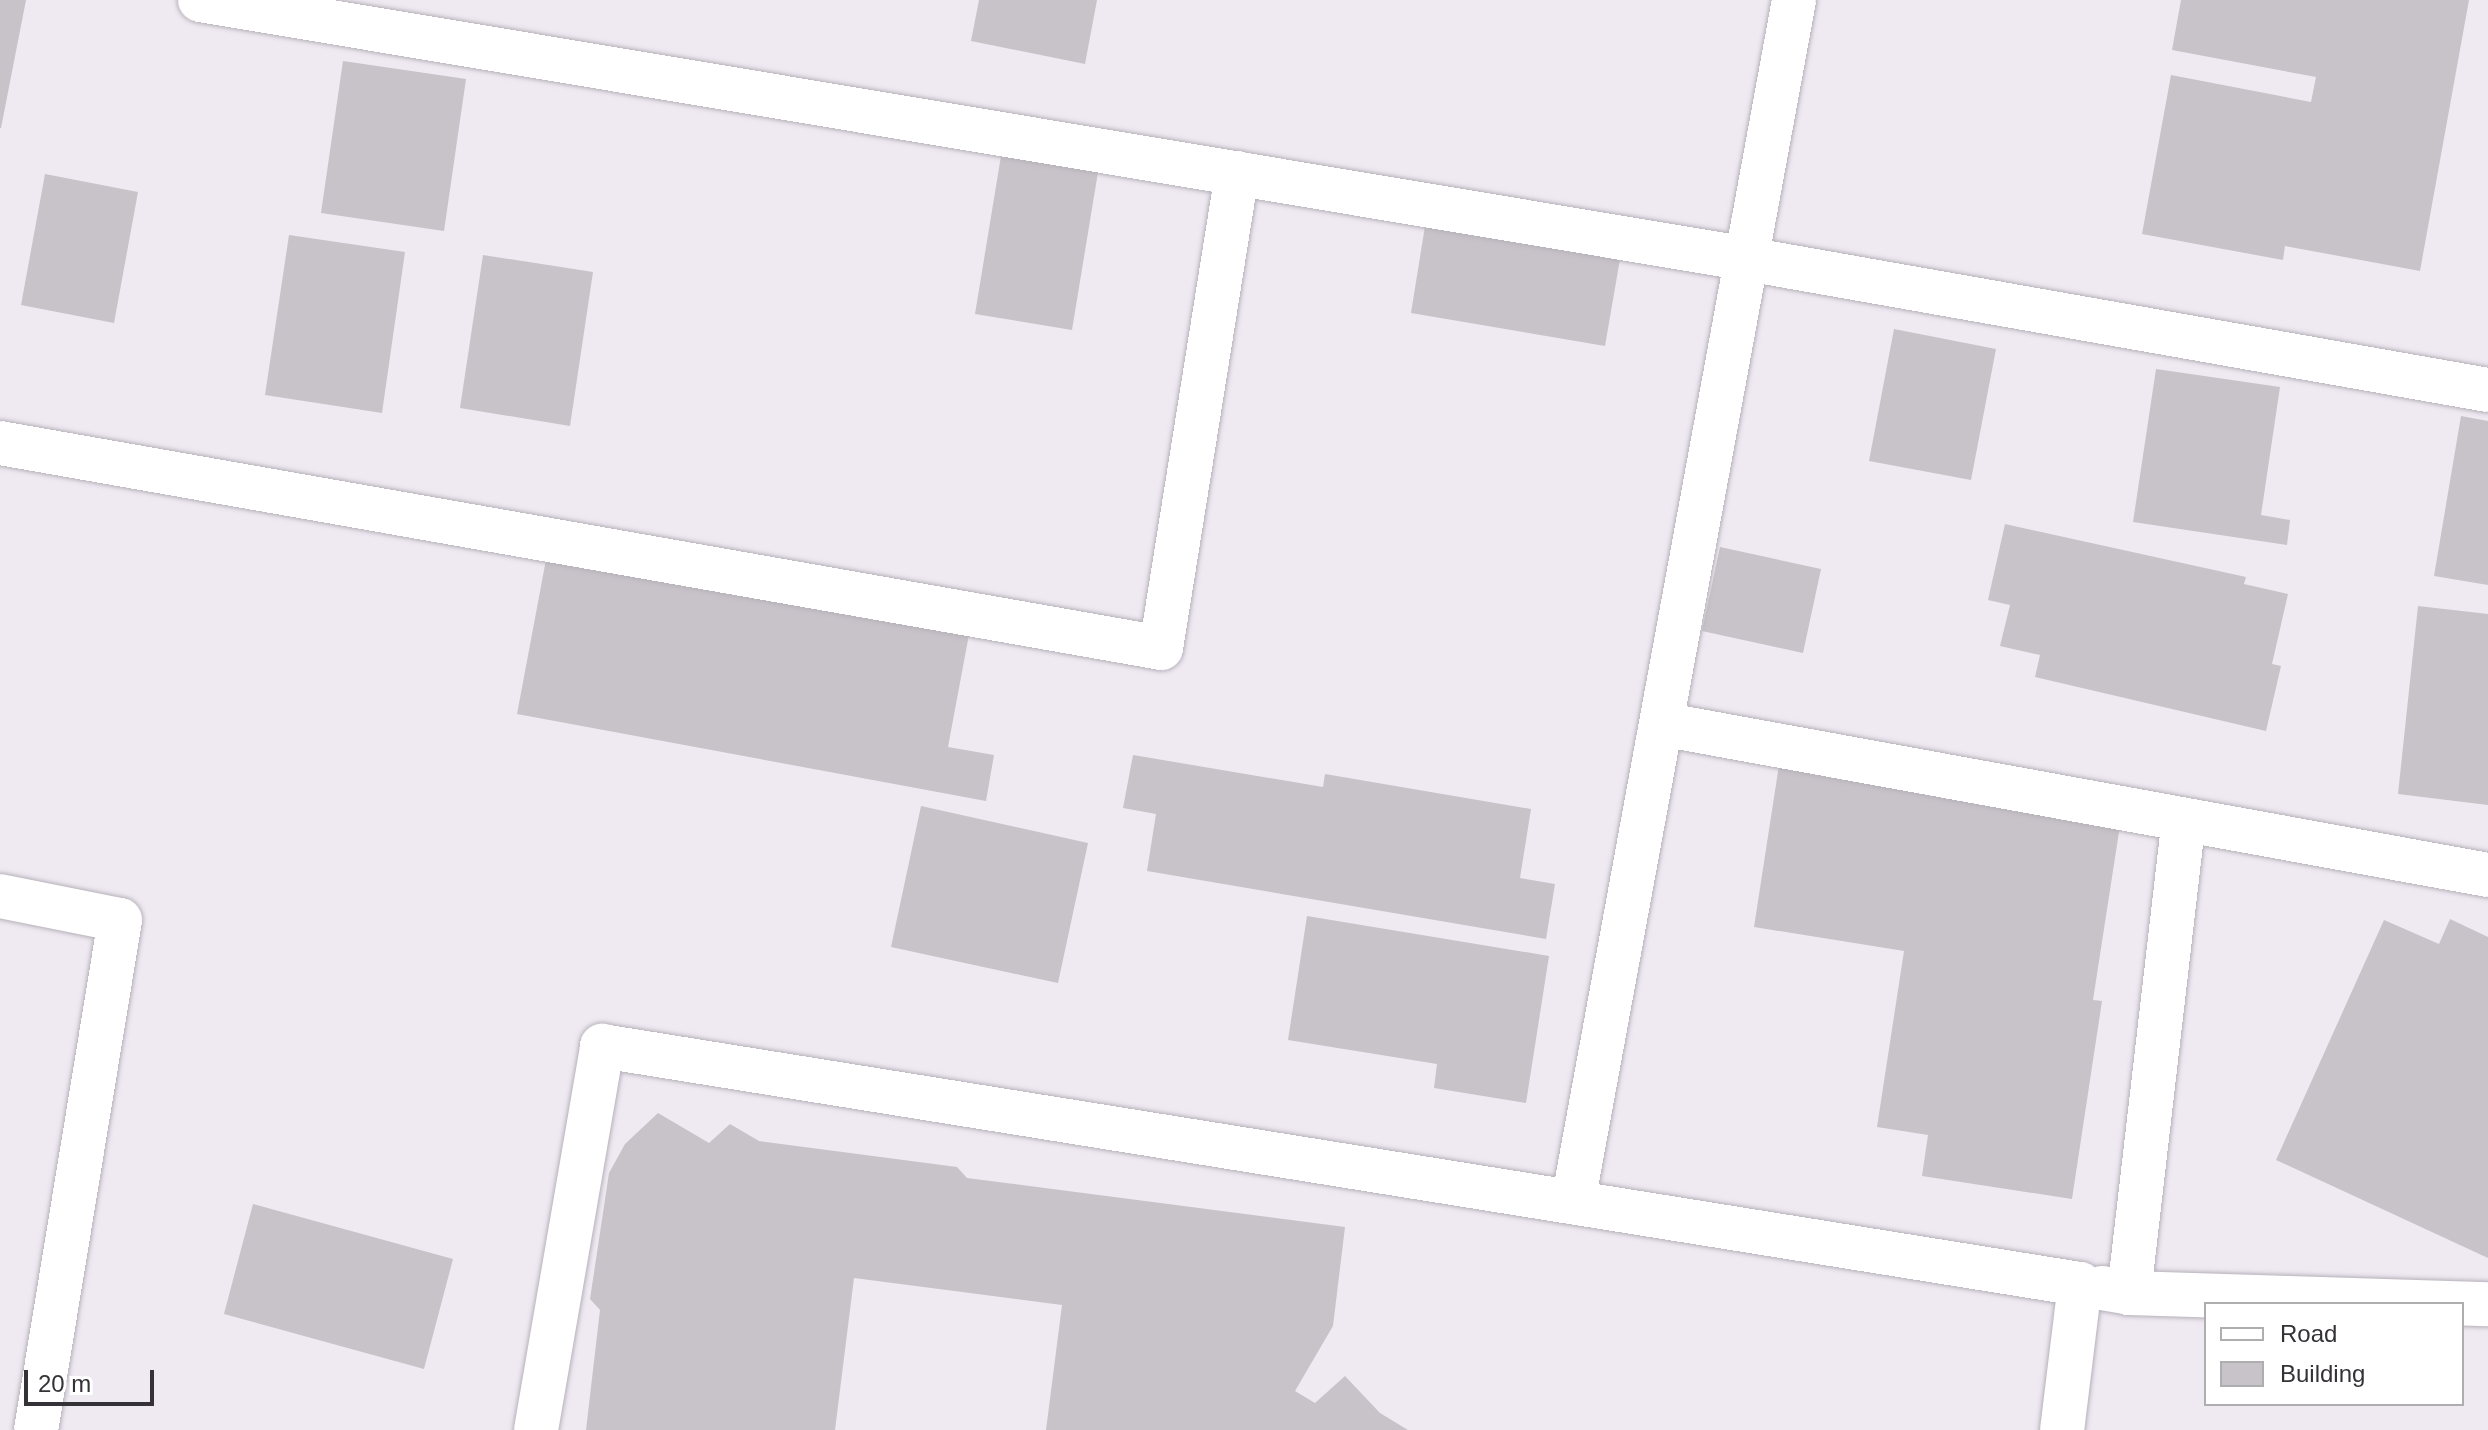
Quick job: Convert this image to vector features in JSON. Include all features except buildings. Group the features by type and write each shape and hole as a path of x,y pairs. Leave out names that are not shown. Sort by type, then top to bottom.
{"street":[{"path":"200,0 1747,259 2488,390"},
{"path":"1573,1202 1794,0"},
{"path":"0,443 1161,648 1237,173"},
{"path":"1661,724 2488,875"},
{"path":"2129,1293 2184,820"},
{"path":"0,896 120,920 36,1430"},
{"path":"536,1430 602,1046 2129,1293 2423,1302"},
{"path":"2062,1430 2080,1284"},
{"path":"2464,1303 2488,1304"}]}
